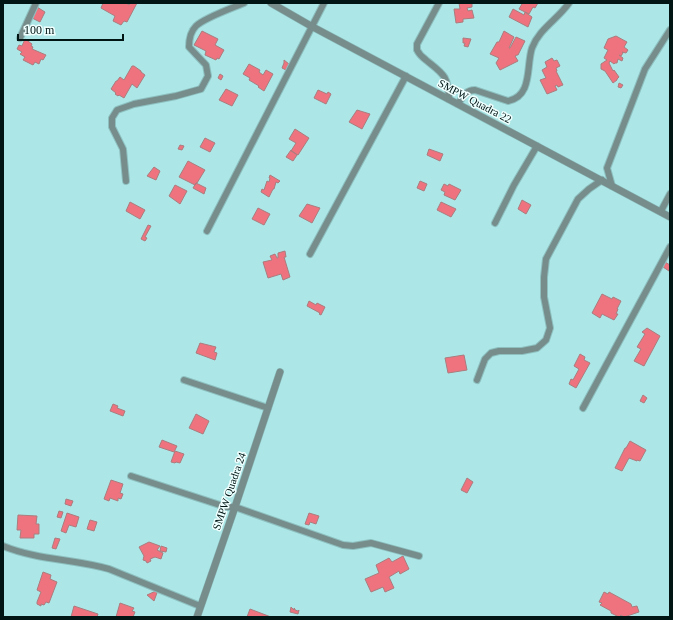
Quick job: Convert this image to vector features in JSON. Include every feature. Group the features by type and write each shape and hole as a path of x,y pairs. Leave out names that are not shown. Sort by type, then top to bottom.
{"street":[{"path":"20,38 36,3"},
{"path":"126,181 123,149 112,127 112,118 117,110 134,104 176,96 201,89 208,76 206,65 189,47 190,35 196,26 214,16 244,3"},
{"name":"SMPW Quadra 22","path":"271,3 311,26 670,217"},
{"path":"207,231 324,3"},
{"path":"439,3 418,44 417,50 420,55 444,75 448,81 449,99"},
{"path":"458,104 466,92 471,90 504,100 513,100 519,96 526,84 532,50 537,38 569,3"},
{"path":"612,186 607,168 645,69 670,30"},
{"path":"310,254 406,76"},
{"path":"494,223 537,146"},
{"path":"477,380 485,359 491,353 499,351 522,351 537,348 546,340 550,328 544,297 546,259 578,199 602,180"},
{"path":"661,212 670,194"},
{"path":"584,408 670,247"},
{"name":"SMPW Quadra 24","path":"197,617 280,372"},
{"path":"184,380 268,408"},
{"path":"131,476 226,507 235,508 343,545 352,546 371,543 419,556"},
{"path":"3,546 18,552 57,560 95,565 109,569 200,606"}],"building":[{"path":"103,3 126,3 129,5 130,3 137,3 127,22 124,21 121,25 113,21 115,16 101,8"},
{"path":"459,3 472,3 472,7 467,8 468,11 472,10 474,18 463,19 463,22 456,23 454,9 460,9"},
{"path":"519,3 538,3 535,8 533,7 529,14 519,9 522,4"},
{"path":"37,7 45,12 40,22 32,18"},
{"path":"513,9 524,15 525,12 532,17 528,27 509,17"},
{"path":"202,31 218,39 215,45 224,50 219,59 217,58 216,60 205,55 206,51 194,45"},
{"path":"504,31 514,37 509,48 516,37 525,41 518,55 515,56 518,61 500,70 496,63 499,58 490,54 497,42 499,42"},
{"path":"616,36 627,42 624,47 628,50 626,53 622,52 623,53 621,56 619,55 623,58 622,61 618,59 617,63 614,64 610,61 609,63 613,71 614,70 619,77 613,83 605,71 601,69 601,64 607,60 604,58 608,50 604,48 608,39"},
{"path":"463,38 471,39 468,47 464,46 465,43 463,43"},
{"path":"25,39 32,44 32,49 46,55 43,60 41,59 39,64 35,62 33,65 23,60 25,57 20,54 22,52 17,49 19,45 22,46"},
{"path":"552,58 554,61 557,60 560,66 556,68 556,71 563,85 558,87 557,85 555,86 557,90 547,94 540,80 546,78 542,70 547,67 545,62"},
{"path":"284,60 289,64 286,70 282,68"},
{"path":"249,64 260,70 259,72 263,75 266,70 273,74 264,91 249,80 250,78 243,74"},
{"path":"132,66 145,75 137,88 132,84 124,98 119,95 118,96 111,89 120,77 124,80"},
{"path":"220,74 223,76 221,80 218,78"},
{"path":"619,83 623,85 621,88 618,87"},
{"path":"226,89 238,95 232,106 219,100"},
{"path":"318,90 331,94 326,104 314,98"},
{"path":"357,110 370,114 362,129 349,122"},
{"path":"295,129 309,138 298,155 291,151 296,143 289,139"},
{"path":"205,138 215,143 210,152 200,147"},
{"path":"180,145 184,146 182,150 178,149"},
{"path":"429,149 443,154 440,161 427,155"},
{"path":"291,150 297,155 293,161 286,157"},
{"path":"188,161 205,170 195,185 179,177"},
{"path":"154,167 160,171 156,180 147,176"},
{"path":"270,175 280,181 278,183 276,182 269,197 261,192 262,189 264,190 267,181 269,182"},
{"path":"420,181 427,184 424,191 417,188"},
{"path":"196,183 206,188 204,194 193,188"},
{"path":"444,184 448,186 449,184 461,190 455,200 444,195 445,192 441,190"},
{"path":"175,185 187,191 180,204 169,196"},
{"path":"522,200 531,205 526,214 518,209"},
{"path":"130,202 145,210 140,219 126,211"},
{"path":"441,202 456,209 451,217 437,210"},
{"path":"307,204 320,208 312,223 299,216"},
{"path":"258,208 270,214 264,225 252,219"},
{"path":"148,225 151,226 145,237 147,238 145,241 141,239"},
{"path":"285,251 286,257 284,257 290,277 283,280 281,274 268,278 263,262 272,260 270,256 275,254 278,258 278,253"},
{"path":"665,262 670,265 669,271 663,267"},
{"path":"602,294 612,299 613,297 621,301 617,309 616,314 618,314 614,320 602,314 600,318 592,313"},
{"path":"309,301 316,305 317,303 325,307 321,315 307,306"},
{"path":"647,328 660,336 644,366 634,361 641,349 637,347 645,334 642,332"},
{"path":"200,343 216,347 214,352 217,353 215,360 196,353"},
{"path":"580,354 585,357 584,360 590,363 576,388 569,384 579,369 574,366"},
{"path":"464,355 467,370 448,373 445,358"},
{"path":"643,395 647,398 644,403 640,401"},
{"path":"113,404 118,406 117,408 125,411 123,416 110,411"},
{"path":"196,414 209,421 203,434 189,428"},
{"path":"162,440 177,446 174,452 159,447"},
{"path":"630,441 646,450 640,461 629,458 622,471 615,468"},
{"path":"175,451 184,454 180,463 171,462"},
{"path":"467,478 473,482 467,493 461,490"},
{"path":"111,480 123,484 120,493 123,494 121,499 118,498 118,501 110,498 109,501 104,499"},
{"path":"66,499 73,501 71,506 65,504"},
{"path":"59,511 63,512 61,518 57,517"},
{"path":"67,513 79,517 76,527 69,525 66,533 61,531"},
{"path":"309,513 319,516 316,524 310,522 309,525 305,524"},
{"path":"18,515 37,516 36,524 39,524 39,534 34,534 34,538 20,538 21,530 17,530"},
{"path":"90,520 97,522 94,531 87,529"},
{"path":"55,538 60,539 56,549 52,548"},
{"path":"149,542 160,546 157,550 163,553 161,559 155,557 150,559 151,561 147,563 143,560 144,556 139,547"},
{"path":"161,546 167,548 166,552 160,551"},
{"path":"403,556 409,569 400,574 399,571 389,577 394,588 385,592 383,587 371,592 365,579 379,573 376,565 389,558 392,562"},
{"path":"43,572 51,575 50,579 57,582 49,603 46,602 44,605 41,604 41,606 37,604 37,602 41,592 37,590"},
{"path":"158,590 154,601 147,595"},
{"path":"604,592 608,594 609,592 631,604 632,607 637,606 639,612 624,617 621,615 619,617 611,613 611,611 600,605 602,603 599,602"},
{"path":"120,603 134,608 132,611 135,612 133,617 116,617"},
{"path":"74,606 98,614 97,617 71,617"},
{"path":"291,607 294,610 294,608 295,610 299,610 298,614 290,612"},
{"path":"250,609 271,617 247,617"}]}
